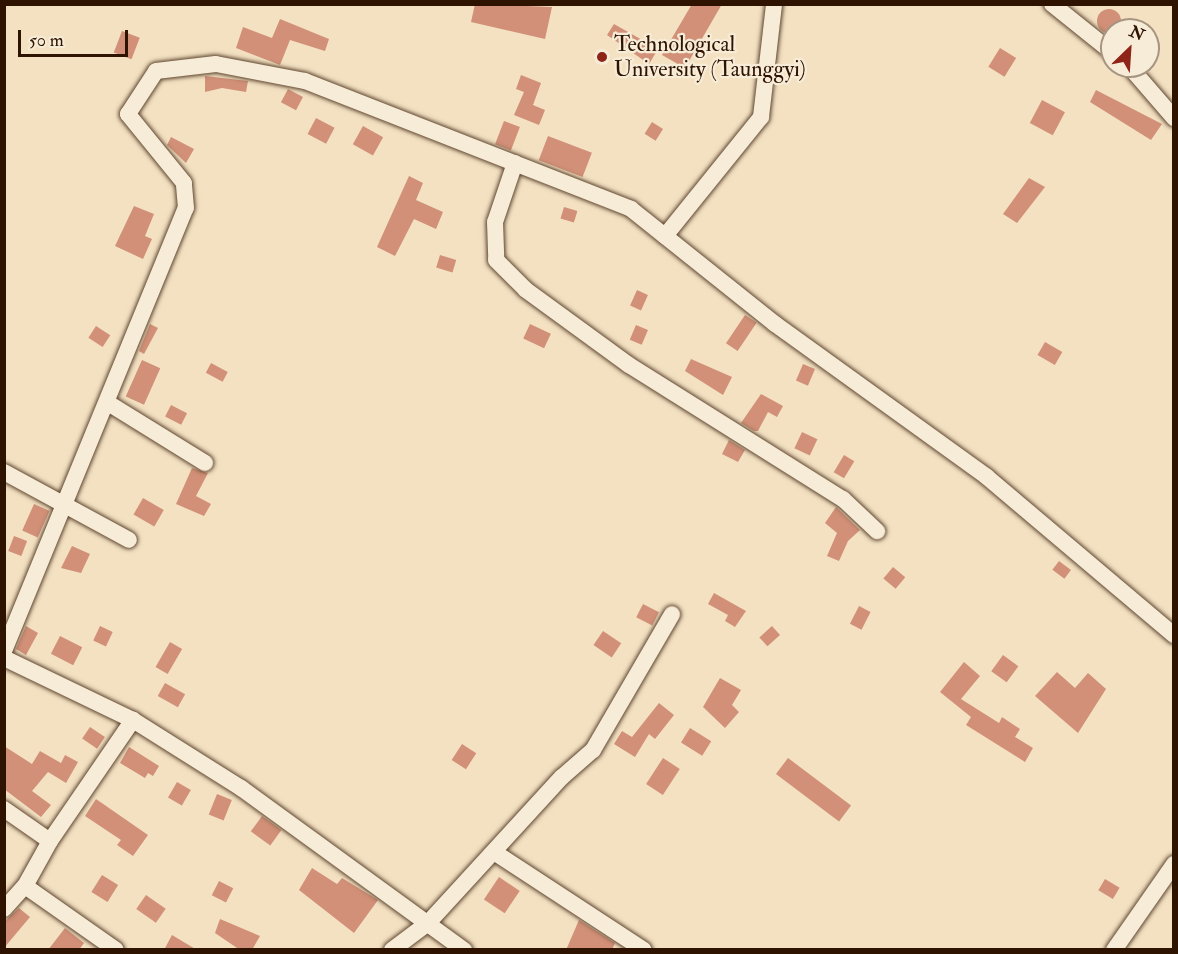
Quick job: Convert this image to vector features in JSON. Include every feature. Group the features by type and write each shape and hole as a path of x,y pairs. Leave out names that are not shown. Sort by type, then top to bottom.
{"street":[{"path":"664,236 760,117 774,4"},
{"path":"1052,4 1100,42"},
{"path":"4,651 62,506 108,403 186,208 184,183 128,114 156,71 216,64 305,81 631,209 775,324 987,477 1173,635"},
{"path":"1139,78 1173,118"},
{"path":"515,163 495,222 495,260 526,290 629,365 843,499 877,531"},
{"path":"108,403 205,463"},
{"path":"4,472 62,506 129,540"},
{"path":"392,950 428,923 593,750 672,614"},
{"path":"4,658 133,720 241,788 464,950"},
{"path":"4,909 25,886 50,841 133,720"},
{"path":"4,809 50,841"},
{"path":"494,852 644,950"},
{"path":"1114,950 1173,864"},
{"path":"25,886 116,950"}],"building":[{"path":"475,4 552,7 545,39 471,22"},
{"path":"692,4 722,4 685,68 662,55"},
{"path":"1104,10 1114,10 1120,18 1100,18 1100,28 1098,26 1098,16"},
{"path":"280,19 329,39 325,51 290,40 280,65 236,48 243,27 272,38"},
{"path":"614,24 658,49 649,64 607,35"},
{"path":"122,31 140,38 131,59 114,52"},
{"path":"1000,48 1016,58 1004,77 988,67"},
{"path":"521,75 541,83 533,105 545,110 539,125 514,115 524,92 516,89"},
{"path":"205,76 248,81 246,92 222,88 205,92"},
{"path":"288,89 303,97 296,110 281,102"},
{"path":"1096,90 1162,124 1151,140 1090,102"},
{"path":"1042,100 1065,112 1053,135 1030,123"},
{"path":"316,118 335,128 326,144 308,134"},
{"path":"504,121 520,127 511,150 495,144"},
{"path":"652,122 663,129 656,141 645,134"},
{"path":"363,126 383,137 373,156 353,144"},
{"path":"548,136 592,153 583,177 539,160"},
{"path":"171,137 194,149 186,163 167,145"},
{"path":"409,176 423,183 416,200 443,212 436,229 414,219 395,256 377,247"},
{"path":"1029,178 1045,187 1017,223 1003,214"},
{"path":"134,206 154,214 145,236 152,239 143,259 115,246"},
{"path":"564,207 577,211 574,223 560,218"},
{"path":"440,255 456,260 452,272 436,267"},
{"path":"637,290 648,295 641,310 630,306"},
{"path":"745,315 757,323 738,351 726,343"},
{"path":"150,324 158,328 144,354 139,351"},
{"path":"530,324 551,334 544,348 523,339"},
{"path":"636,325 648,330 642,345 630,340"},
{"path":"96,326 110,335 103,347 88,338"},
{"path":"1045,342 1062,352 1055,365 1038,355"},
{"path":"691,359 732,377 723,395 685,371"},
{"path":"142,360 160,368 144,405 126,397"},
{"path":"211,363 228,372 223,382 206,373"},
{"path":"803,364 815,369 808,386 796,381"},
{"path":"761,394 783,406 777,417 768,412 758,431 754,431 741,423"},
{"path":"171,405 187,413 181,425 165,417"},
{"path":"802,432 817,439 810,455 794,448"},
{"path":"729,440 745,450 738,462 722,454"},
{"path":"844,455 854,461 844,478 834,472"},
{"path":"192,468 208,473 196,496 211,504 204,516 176,504"},
{"path":"143,498 164,510 154,526 134,514"},
{"path":"34,504 50,511 38,537 22,530"},
{"path":"836,507 860,530 848,541 839,561 827,556 837,533 825,523"},
{"path":"14,536 27,541 21,556 8,551"},
{"path":"72,546 90,554 81,573 61,568"},
{"path":"1059,561 1071,570 1064,579 1052,570"},
{"path":"893,567 905,577 896,589 883,578"},
{"path":"714,593 746,611 735,627 725,621 728,615 708,604"},
{"path":"643,604 659,612 652,626 636,617"},
{"path":"859,606 871,612 862,630 850,624"},
{"path":"26,626 38,633 26,655 16,649"},
{"path":"100,626 113,632 106,646 93,641"},
{"path":"772,626 780,635 767,646 759,637"},
{"path":"603,631 621,643 612,657 593,645"},
{"path":"60,636 82,647 73,665 51,654"},
{"path":"170,642 182,649 168,674 156,667"},
{"path":"1003,655 1018,666 1007,682 991,671"},
{"path":"964,662 980,676 961,699 999,723 1002,717 1020,729 1015,737 1033,748 1025,762 966,725 971,717 940,692"},
{"path":"1057,672 1075,688 1088,673 1106,689 1078,733 1035,696"},
{"path":"720,678 741,690 732,705 739,712 725,728 703,707"},
{"path":"165,683 185,694 178,707 158,696"},
{"path":"659,703 674,715 655,739 649,734 635,757 614,744 622,731 632,737"},
{"path":"90,727 105,737 97,749 82,739"},
{"path":"690,728 711,741 702,756 681,742"},
{"path":"462,744 476,753 466,769 452,760"},
{"path":"4,746 32,764 40,751 61,763 65,755 78,762 66,783 48,772 32,791 51,805 41,817 4,789"},
{"path":"129,747 159,766 153,776 148,773 145,778 120,763"},
{"path":"663,758 680,769 663,795 646,784"},
{"path":"788,758 851,806 839,822 776,774"},
{"path":"177,782 191,790 182,806 168,798"},
{"path":"217,794 232,800 224,820 209,814"},
{"path":"96,799 148,835 133,856 117,845 121,840 85,816"},
{"path":"262,816 281,830 270,845 251,831"},
{"path":"312,868 337,884 342,878 378,900 354,933 299,890"},
{"path":"102,875 118,885 108,902 91,892"},
{"path":"499,877 520,891 505,913 484,899"},
{"path":"1105,879 1120,888 1113,899 1098,890"},
{"path":"219,881 233,888 226,903 212,895"},
{"path":"146,895 166,909 156,923 136,909"},
{"path":"19,908 30,917 4,948 5,921"},
{"path":"220,919 260,936 252,950 240,950 215,933"},
{"path":"579,920 615,943 612,950 566,950"},
{"path":"65,928 84,943 79,950 48,950"},
{"path":"172,935 197,950 164,950"}],"place":[{"name":"Technological University (Taunggyi)","path":"602,57"}]}
